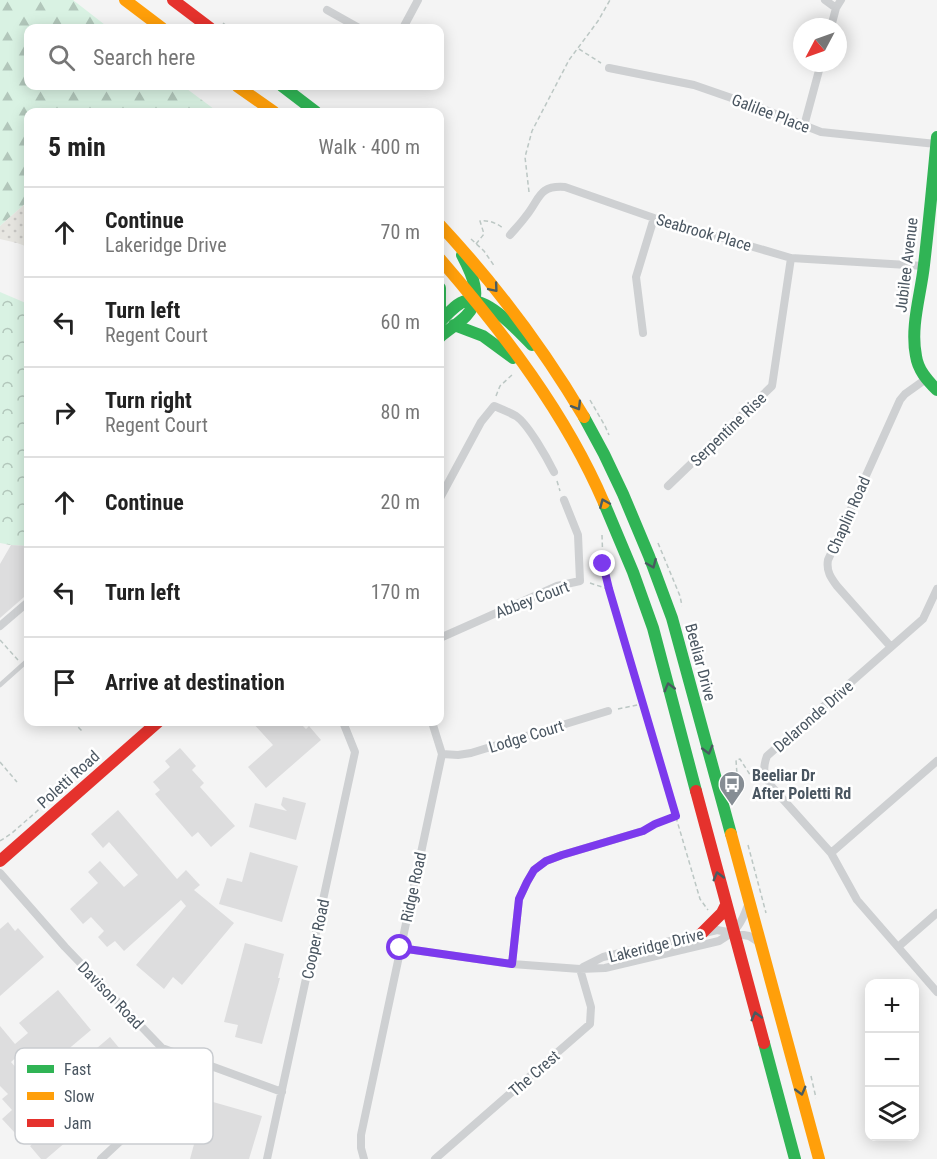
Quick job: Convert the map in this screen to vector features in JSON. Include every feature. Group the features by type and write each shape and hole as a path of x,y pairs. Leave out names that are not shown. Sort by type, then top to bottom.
{"main road":[{"path":"173,0 205,24"},
{"path":"129,2 157,24"},
{"path":"243,90 268,108"},
{"path":"287,90 311,108"},
{"name":"Jubilee Avenue","path":"936,141 914,344 916,358 926,379 937,390"},
{"name":"Beeliar Drive","path":"444,229 505,301 549,362 583,417 603,452 665,598 742,871 819,1159"},
{"path":"444,333 469,313 476,301 476,292 469,269 457,243"},
{"path":"444,264 476,301 527,369 566,430 597,487 633,572 653,628 795,1159"},
{"path":"444,319 465,301 476,301 487,305 549,362"},
{"path":"454,325 483,336 527,369"},
{"name":"Poletti Road","path":"0,861 153,726"},
{"path":"700,935 722,913 726,905"}],"street":[{"path":"405,24 418,0"},
{"path":"825,0 838,4"},
{"path":"327,10 351,24"},
{"name":"Galilee Place","path":"609,68 694,85 821,132 936,141"},
{"path":"804,126 819,72"},
{"name":"Seabrook Place","path":"510,235 528,215 541,193 553,186 565,187 654,218 791,258 924,266"},
{"path":"643,333 636,277 654,218"},
{"name":"Serpentine Rise","path":"668,486 772,386 791,258"},
{"name":"Chaplin Road","path":"891,647 832,579 827,566 900,400 926,379"},
{"path":"444,491 481,422 494,406 518,417 549,461 554,472"},
{"name":"Abbey Court","path":"444,636 557,586 580,581 578,535 564,500"},
{"name":"Delaronde Drive","path":"937,589 923,619 767,756 763,771 772,787 831,853 857,900 937,992"},
{"path":"0,626 24,605"},
{"name":"Lodge Court","path":"442,754 471,753 608,711"},
{"name":"Cooper Road","path":"267,1159 356,752 345,726"},
{"name":"Ridge Road","path":"364,1159 360,1148 361,1135 442,754 433,726"},
{"path":"831,853 937,761"},
{"path":"512,964 519,899 534,870 546,861 562,855 643,831"},
{"name":"Davison Road","path":"0,873 65,947 162,1048"},
{"path":"733,932 742,921 749,902"},
{"path":"898,947 937,913"},
{"name":"Lakeridge Drive","path":"580,969 603,957 717,930 749,936 760,943"},
{"name":"Lakeridge Drive","path":"400,948 512,964 580,969 605,968 719,941 733,932"},
{"name":"The Crest","path":"435,1159 590,1024 591,1007 580,969"},
{"name":"Davison Road","path":"213,1066 282,1092"},
{"path":"101,1159 117,1144"}],"lane":[{"path":"0,685 24,664"}],"path":[{"path":"529,194 525,157 532,130 569,60 598,21 610,0"},
{"path":"578,49 609,68"},
{"path":"494,406 500,386 513,374"},
{"path":"554,472 564,500"},
{"path":"602,528 603,564 609,589 700,899 712,915"},
{"path":"580,581 609,589"},
{"path":"0,640 17,659"},
{"path":"608,711 643,704"},
{"path":"77,726 83,732"},
{"path":"0,840 12,833 98,759"},
{"path":"731,793 738,789 736,760 738,759 754,781 759,782"},
{"path":"0,762 17,782"},
{"path":"643,831 676,816"}],"green space":[{"path":"0,0 73,0 104,24 24,24 24,90 188,90 213,108 24,108 24,205 0,226"},
{"path":"0,292 24,302 24,546 0,543"}],"sand":[{"path":"24,205 24,246 0,239 0,226"}],"building":[{"path":"11,545 24,546 24,597 0,618 0,564"},
{"path":"256,726 303,726 306,729 309,726 321,740 266,788 248,767 273,745"},
{"path":"180,748 196,766 192,770 204,783 200,787 235,826 211,847 198,832 192,837 155,794 160,790 153,782 170,767 165,761"},
{"path":"283,797 306,803 296,840 249,827 255,803 287,811 281,805"},
{"path":"118,810 177,879 186,870 200,885 194,890 234,923 182,985 173,977 164,989 136,965 186,906 181,900 124,951 115,941 107,947 98,937 104,931 91,917 83,924 70,909 98,883 88,872 100,861 124,887 138,875 109,842 103,848 91,834"},
{"path":"250,852 298,866 282,922 219,904 227,878 242,882"},
{"path":"8,922 15,931 18,928 44,957 0,996 0,929"},
{"path":"245,943 284,954 278,978 280,978 262,1044 235,1037 238,1025 224,1022"},
{"path":"58,990 91,1030 70,1048 15,1048 15,1058 11,1062 15,1067 15,1133 2,1119 12,1110 2,1099 8,1094 0,1086 0,1026 15,1044 28,1033 19,1023"},
{"path":"110,1037 119,1048 97,1048"},
{"path":"213,1102 262,1116 249,1159 190,1159 194,1144 213,1144"},
{"path":"33,1144 64,1144 46,1159 41,1159 30,1146"}],"traffic: fast":[{"path":"287,90 311,108"},
{"path":"937,137 924,265 914,333 919,366 926,379 937,390"},
{"path":"444,334 466,316 474,302 475,286 462,255"},
{"path":"444,318 459,304 474,301 502,316 532,345"},
{"path":"454,325 483,336 513,358"},
{"path":"584,417 623,494 672,618 731,834"},
{"path":"604,503 633,572 653,628 696,791"},
{"path":"764,1043 795,1159"}],"traffic: slow":[{"path":"125,0 157,24"},
{"path":"243,90 268,108"},
{"path":"444,230 517,317 552,366 584,417"},
{"path":"444,264 510,345 552,406 589,470 604,503"},
{"path":"731,834 819,1159"}],"traffic: jam":[{"path":"173,0 205,24"},
{"path":"0,861 153,726"},
{"path":"696,791 764,1043"},
{"path":"700,935 722,913 726,905"}],"place":[{"name":"Beeliar Dr After Poletti Rd","path":"732,807"}],"route":[{"path":"400,948 512,964 519,899 534,870 546,861 643,831 676,816 603,564"}]}
